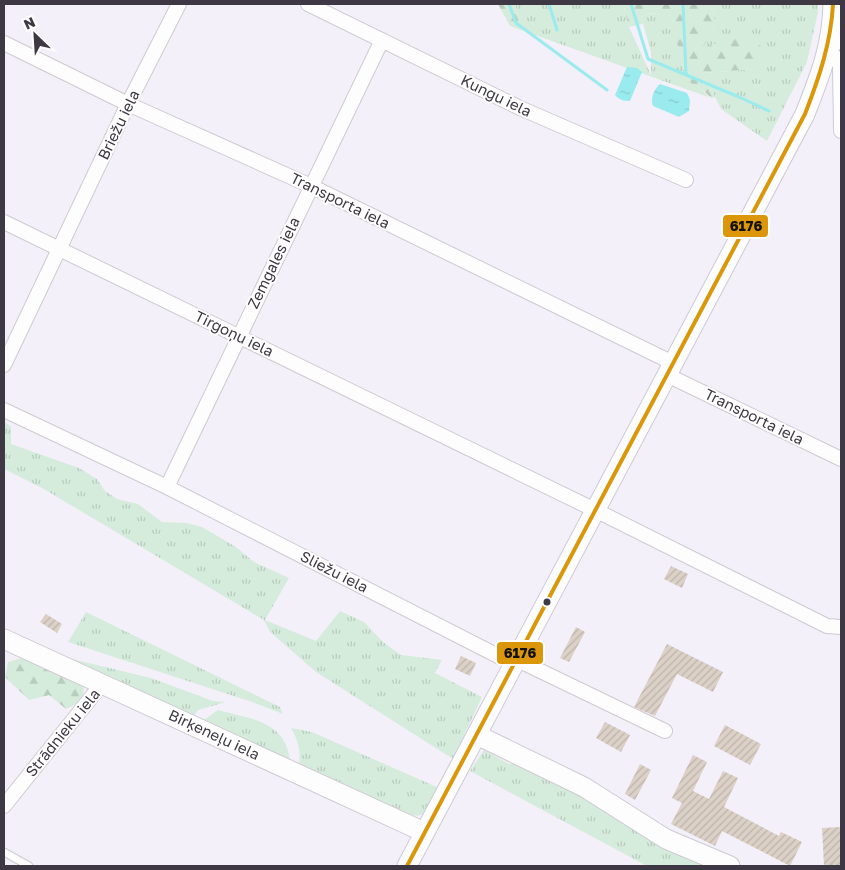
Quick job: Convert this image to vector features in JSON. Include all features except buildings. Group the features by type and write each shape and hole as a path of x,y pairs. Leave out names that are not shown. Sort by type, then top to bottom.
{"street":[{"name":"Briežu iela","path":"4,365 128,104 179,4"},
{"name":"Kungu iela","path":"308,4 520,108 686,180"},
{"path":"833,4 835,44 840,65 841,131"},
{"name":"Zemgales iela","path":"166,487 382,40"},
{"name":"Transporta iela","path":"4,43 128,104 311,186 670,369 841,459"},
{"path":"407,866 805,114 835,44"},
{"name":"Tirgoņu iela","path":"4,222 595,510 827,626 841,627"},
{"name":"Sliežu iela","path":"4,410 166,487 502,658 526,664 665,731"},
{"name":"Birķeneļu iela","path":"4,639 424,832"},
{"name":"Strādnieku iela","path":"7,797 102,684"},
{"path":"477,735 584,787 666,839 730,866"}],"lane":[{"path":"4,852 29,866"}],"green space":[{"path":"498,4 515,4 519,20 510,26"},
{"path":"515,4 623,4 629,27 651,75 651,52 641,17 653,13 672,18 686,79 703,90 708,97 510,26 519,20"},
{"path":"623,4 710,4 716,24 703,47 733,39 754,41 768,52 754,69 703,73 715,97 711,98 703,90 686,80 672,19 653,13 641,17 643,24 629,27"},
{"path":"710,4 818,4 807,62 767,141 721,109 703,73 753,69 702,48 716,24"},
{"path":"4,421 11,427 11,444 79,468 97,479 105,491 117,499 138,504 162,522 187,523 202,527 236,547 254,562 289,578 265,620 316,641 340,611 364,622 383,642 401,655 442,660 435,673 482,697 453,759 316,672 270,632 264,620 42,488 4,469"},
{"path":"86,612 280,707 283,714 252,702 68,642"},
{"path":"51,654 151,678 213,701 226,702 198,710 193,717"},
{"path":"24,657 84,686 80,701 66,709 49,695 29,700 5,677 8,662"},
{"path":"218,710 253,719 273,729 281,736 290,759 211,725 204,720"},
{"path":"291,728 312,732 439,788 427,812 418,816 394,812 299,765 300,755"},
{"path":"484,750 509,764 519,763 714,866 647,866 470,771"}],"water":[{"path":"627,67 637,68 642,72 630,101 622,100 615,95"},
{"path":"660,84 687,93 690,100 689,111 679,117 653,106 653,94"}],"waterway":[{"path":"509,4 516,23 607,90"},
{"path":"549,4 557,30"},
{"path":"631,4 648,59 769,111"},
{"path":"683,4 686,74"}],"transit line":[{"name":"6176","path":"407,866 805,114 824,60 830,33 833,4"}]}
